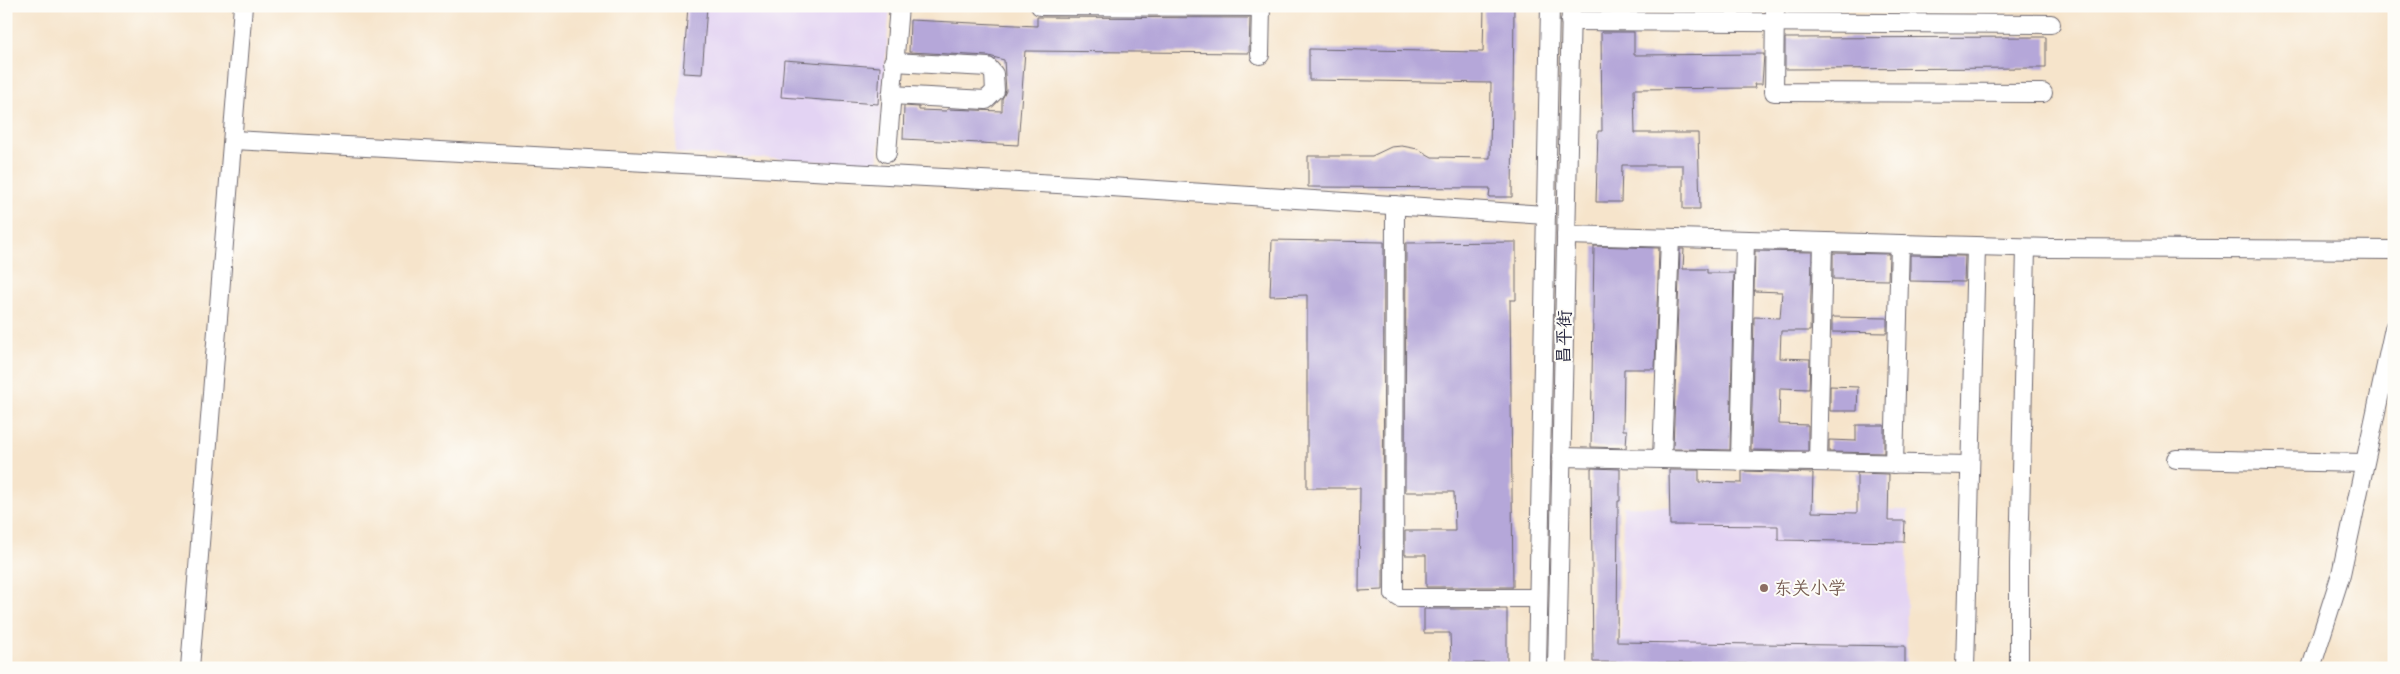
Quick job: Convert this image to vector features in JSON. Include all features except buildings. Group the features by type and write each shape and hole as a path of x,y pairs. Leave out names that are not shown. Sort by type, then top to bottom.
{"street":[{"path":"190,668 243,6"},
{"path":"887,153 899,6"},
{"path":"1040,6 1261,6 1260,55"},
{"name":"昌平街","path":"1537,668 1550,6"},
{"path":"1571,14 1775,14 2051,24"},
{"name":"昌平街","path":"1557,668 1571,14"},
{"path":"1775,14 1774,92 2042,93"},
{"path":"891,95 986,100 995,91 994,74 988,67 893,62"},
{"path":"233,140 1095,186 1546,215"},
{"path":"1395,205 1394,594 1400,598 1538,598"},
{"path":"1566,235 2026,248 2394,250"},
{"path":"1662,459 1670,238"},
{"path":"1740,460 1746,240"},
{"path":"1818,462 1823,242"},
{"path":"1894,464 1900,244"},
{"path":"1965,668 1976,247"},
{"path":"2019,668 2019,564 2026,248"},
{"path":"2311,668 2341,574 2394,328"},
{"path":"1561,457 1970,465"},
{"path":"2176,459 2364,463"}],"shaded area":[{"path":"686,6 890,6 877,165 675,153"},
{"name":"东关小学","path":"1623,506 1908,510 1906,668 1621,666"}],"place":[{"name":"东关小学","path":"1764,588"}]}
